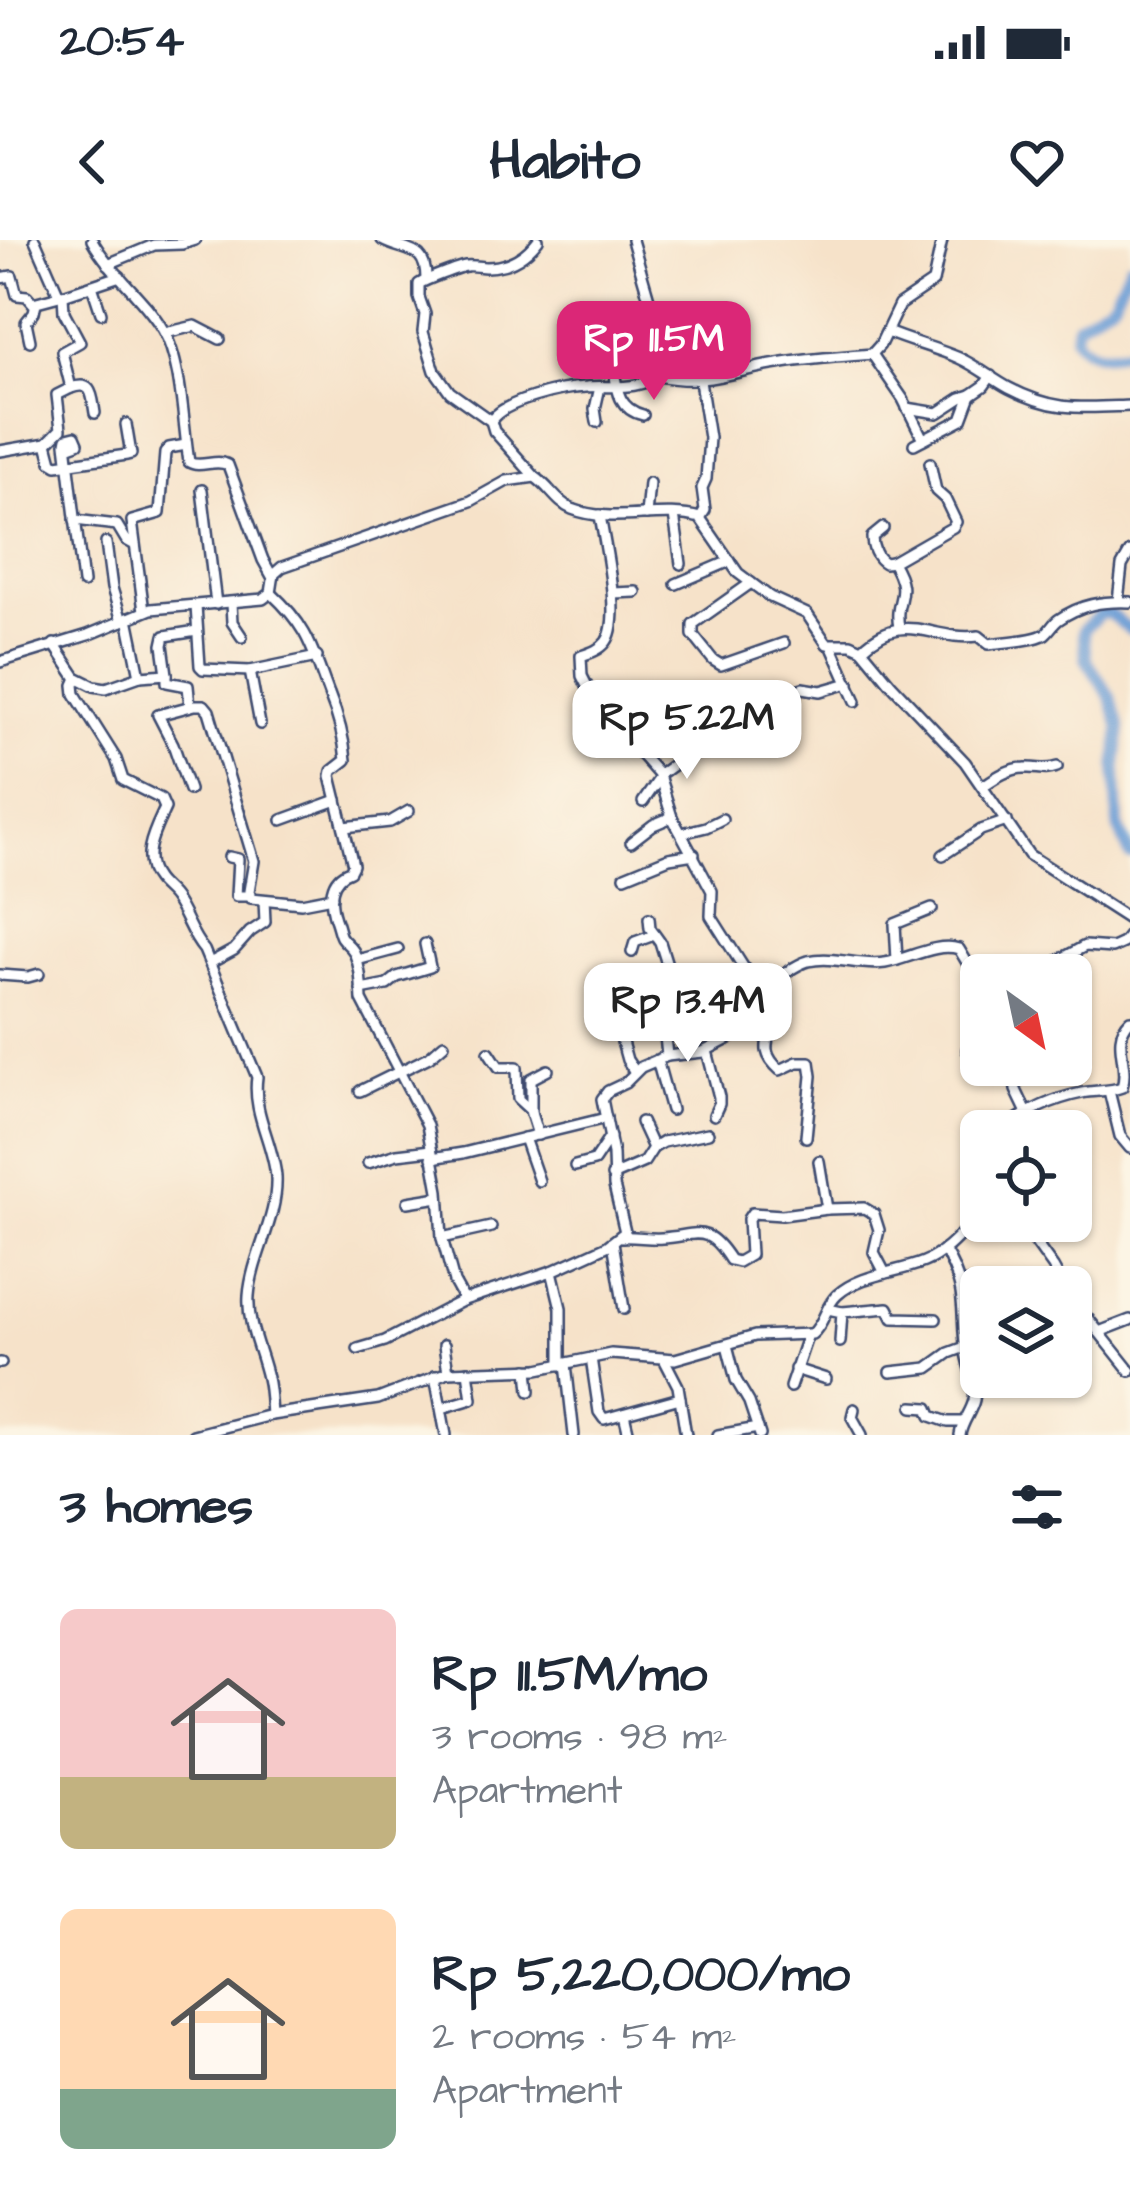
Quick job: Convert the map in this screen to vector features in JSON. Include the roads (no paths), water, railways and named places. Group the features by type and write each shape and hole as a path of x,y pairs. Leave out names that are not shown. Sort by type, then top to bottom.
{"street":[{"path":"35,240 80,340 62,354 71,388"},
{"path":"92,240 165,332 190,464 228,465 273,578"},
{"path":"109,265 154,245 195,240"},
{"path":"382,240 420,256 426,263 426,279"},
{"path":"538,240 517,260 490,267 465,266 420,282 423,332 435,370 450,392 491,422 535,477 566,506 600,515 700,518 751,583 806,614 824,641 862,649 983,786 1025,850 1130,920"},
{"path":"632,240 652,309 658,376"},
{"path":"872,354 899,304 932,285 943,240"},
{"path":"0,278 12,276 17,295 36,303"},
{"path":"36,303 120,276"},
{"path":"92,286 101,313"},
{"path":"30,341 27,319 36,303"},
{"path":"165,332 195,326 220,339"},
{"path":"887,332 957,357 1010,388 1053,405 1130,406"},
{"path":"491,422 501,410 572,388 617,388 658,376 700,381 774,364 872,354"},
{"path":"872,354 908,408 918,442 962,418 971,395"},
{"path":"613,357 617,388 628,412 643,415"},
{"path":"908,408 938,413 984,386 991,376"},
{"path":"700,381 709,438 702,488 705,510 700,518"},
{"path":"0,452 47,443 61,429 57,395 71,388 83,385 92,390 95,413"},
{"path":"597,422 600,387"},
{"path":"47,443 52,462 70,464 131,454 126,424"},
{"path":"144,611 132,521 162,511 167,450 186,446"},
{"path":"67,447 83,583"},
{"path":"883,528 872,537 885,563 956,522 936,491 930,464"},
{"path":"0,662 88,635 144,611 262,599 271,593 273,578 282,568 471,501 507,481 535,477"},
{"path":"646,515 650,483"},
{"path":"202,490 216,604"},
{"path":"600,515 614,593 610,638 581,656 582,676 602,718 620,731 659,777 672,817 712,891 711,916 749,976 765,985 791,968 823,958 871,964 953,946 965,954"},
{"path":"674,515 682,564"},
{"path":"75,520 116,525 135,544"},
{"path":"106,543 112,588 140,676"},
{"path":"862,649 898,627 981,637 988,644 1041,636 1083,605 1124,602 1122,566 1130,552"},
{"path":"676,584 730,561"},
{"path":"892,562 903,590 898,627"},
{"path":"706,573 712,587"},
{"path":"751,583 693,624 691,631 721,665 784,643"},
{"path":"614,593 636,592"},
{"path":"271,593 310,641 343,732 346,760 332,773 352,865 350,871 337,876 331,910 339,934 351,945 357,960 362,1000 427,1125 442,1238 464,1300"},
{"path":"231,603 232,622 242,637"},
{"path":"196,606 201,668 250,670 317,657"},
{"path":"169,712 165,636 197,631"},
{"path":"54,644 77,678 106,688 140,676 167,678 188,686 190,706"},
{"path":"831,645 856,701"},
{"path":"250,670 260,724"},
{"path":"77,678 75,694 116,759 123,780 161,799 165,808 151,840 149,865 173,896 210,962 255,1071 255,1099 272,1153 275,1195 257,1252 249,1303 271,1415"},
{"path":"643,802 659,777 710,738 712,719 729,708 803,688 819,691 849,682"},
{"path":"189,790 158,716 204,705 254,861 250,896"},
{"path":"983,786 1021,768 1044,772 1057,766"},
{"path":"282,820 337,800"},
{"path":"344,827 390,822 409,811"},
{"path":"631,842 672,817"},
{"path":"682,833 722,819"},
{"path":"944,855 981,830 1007,821"},
{"path":"625,876 669,858 694,854"},
{"path":"229,857 238,860 236,896 301,903 332,897"},
{"path":"210,962 234,950 265,922 264,900"},
{"path":"897,960 895,924 932,909"},
{"path":"649,918 676,990"},
{"path":"1070,954 1085,946 1112,948 1130,934"},
{"path":"632,952 635,943 654,935"},
{"path":"361,991 430,967 425,944"},
{"path":"357,960 398,949"},
{"path":"0,975 39,974"},
{"path":"619,1000 718,986 749,976"},
{"path":"765,985 772,1016 767,1054 775,1068 810,1062 806,1137"},
{"path":"661,994 662,1058 670,1110"},
{"path":"1033,1110 1081,1093 1122,1088 1119,1037 1130,1020"},
{"path":"623,1309 617,1240 625,1227 612,1176 602,1096 662,1058 707,1051 734,1036 767,1030"},
{"path":"622,1042 635,1072"},
{"path":"361,1091 429,1058 445,1044"},
{"path":"707,1051 719,1104 714,1115"},
{"path":"489,1052 499,1067 517,1067 518,1099 531,1114"},
{"path":"538,1135 531,1114 531,1079 548,1070"},
{"path":"1109,1091 1130,1148"},
{"path":"368,1163 397,1154 431,1154 524,1138 606,1118"},
{"path":"641,1122 653,1148"},
{"path":"612,1176 644,1162 653,1148 669,1140 708,1133"},
{"path":"575,1166 594,1161 610,1137"},
{"path":"524,1138 538,1181"},
{"path":"819,1161 827,1209"},
{"path":"407,1202 439,1197"},
{"path":"358,1349 385,1341 464,1300 520,1283 617,1240 698,1232 723,1248 735,1263 750,1257 748,1219 752,1213 864,1208 874,1214 879,1230 874,1252 885,1273"},
{"path":"442,1238 491,1227"},
{"path":"193,1435 220,1432 271,1415 378,1399 448,1372 528,1370 611,1354 664,1359 755,1336 803,1334 819,1328 839,1294 921,1263 960,1234"},
{"path":"944,1250 960,1287"},
{"path":"552,1270 561,1308 574,1435"},
{"path":"828,1310 887,1308 892,1318 936,1318"},
{"path":"840,1342 842,1312"},
{"path":"1099,1332 1130,1320"},
{"path":"1092,1324 1130,1372"},
{"path":"790,1387 803,1334"},
{"path":"444,1345 448,1372"},
{"path":"718,1435 759,1432 736,1380 727,1345"},
{"path":"891,1372 928,1368 950,1353 960,1352"},
{"path":"591,1358 602,1418 680,1398"},
{"path":"664,1359 678,1386 686,1435"},
{"path":"528,1370 530,1391"},
{"path":"795,1370 826,1379"},
{"path":"442,1408 472,1399 468,1371"},
{"path":"434,1376 446,1435"},
{"path":"960,1435 974,1398"},
{"path":"914,1407 927,1408 931,1416 948,1422 963,1422"},
{"path":"854,1409 862,1435"},
{"path":"625,1414 629,1435"}],"waterway":[{"path":"1130,265 1113,301 1077,324 1075,337 1093,352 1130,350"},
{"path":"1130,630 1110,614 1101,613 1083,630 1086,659 1111,698 1120,728 1118,826 1130,855"}]}
